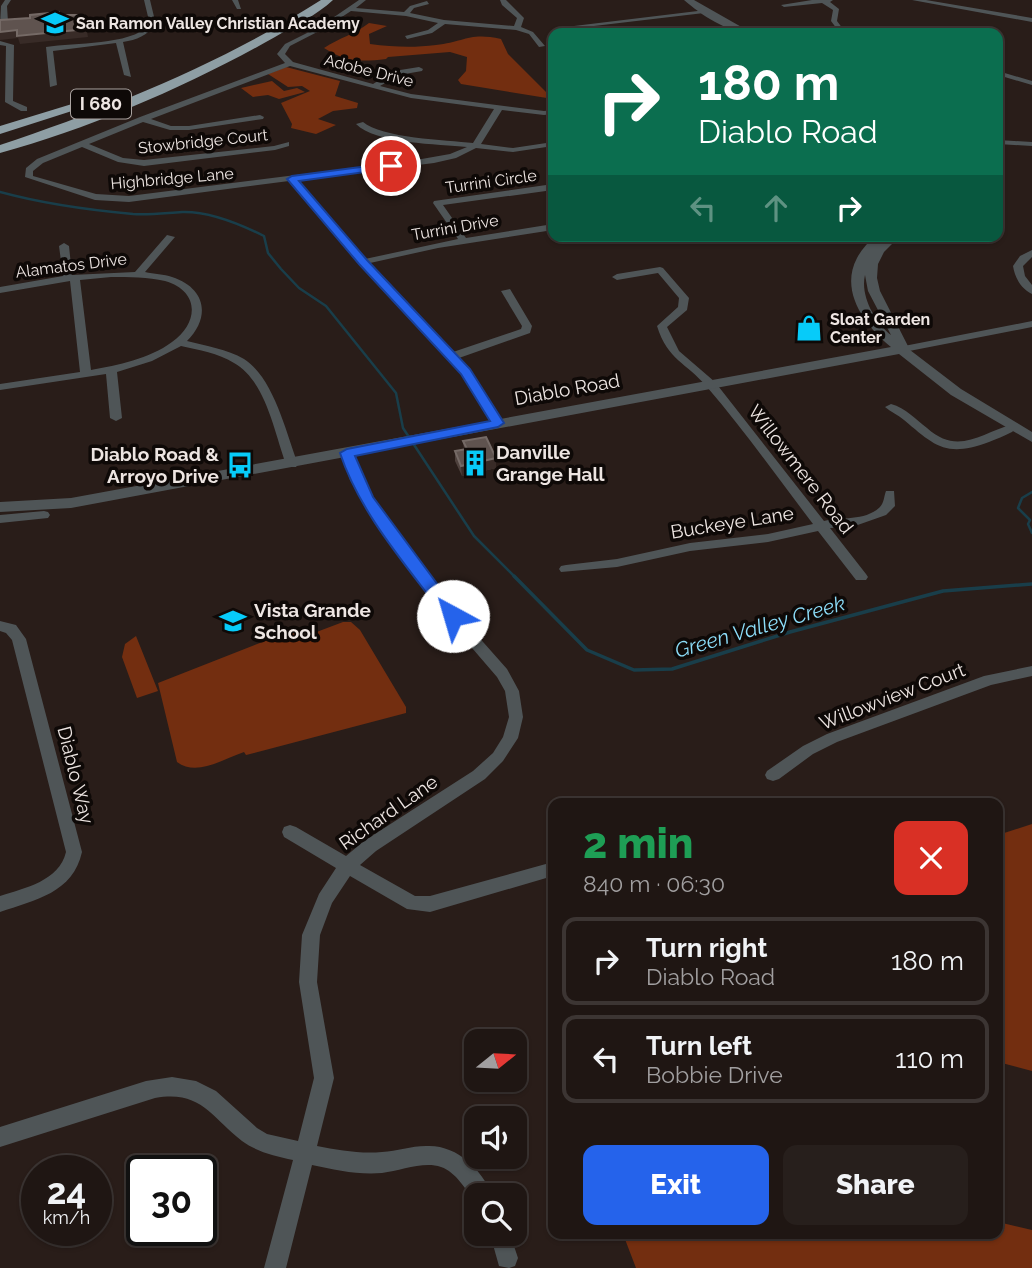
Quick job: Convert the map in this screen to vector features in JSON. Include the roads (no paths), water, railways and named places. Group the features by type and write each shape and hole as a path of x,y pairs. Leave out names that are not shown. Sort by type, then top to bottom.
{"highway":[{"name":"I 680","path":"0,139 111,100 198,62 241,41 304,1"},
{"name":"I 680","path":"0,149 139,100 203,72 257,44 327,1"},
{"path":"0,130 101,99 198,62"},
{"path":"0,159 133,107 139,100"}],"street":[{"path":"0,23 5,22 4,6 8,0"},
{"path":"53,85 50,48 119,41 138,36 152,27 147,0"},
{"path":"235,0 239,8"},
{"name":"Adobe Drive","path":"363,0 323,27 287,45 281,54 290,64 425,99 548,113"},
{"path":"503,0 504,4 521,18 517,28"},
{"path":"678,0 728,28"},
{"path":"688,0 700,12 737,28"},
{"path":"823,0 836,9 834,21 839,28"},
{"path":"784,5 830,0"},
{"path":"915,0 997,10 1032,20"},
{"path":"406,14 412,7 427,3"},
{"path":"349,9 406,14 444,22 517,28 531,33 541,46"},
{"path":"577,26 700,12"},
{"path":"407,37 430,32 444,22"},
{"path":"119,41 128,75"},
{"path":"0,43 10,45 9,102 24,109"},
{"path":"0,60 10,58"},
{"name":"Highbridge Lane","path":"290,64 40,161 29,170 29,177 47,185 112,200 149,198 416,163 457,155 476,145"},
{"path":"0,69 9,68"},
{"path":"372,87 397,73 419,69"},
{"path":"1003,75 1032,83"},
{"path":"476,145 490,116 500,107"},
{"path":"143,119 170,128 189,128 260,117"},
{"path":"360,124 367,130 386,135 513,150 548,145"},
{"path":"1003,142 1032,144"},
{"name":"Stowbridge Court","path":"84,145 121,160 155,163 275,148 286,144"},
{"path":"292,179 363,262 479,389 498,423"},
{"name":"Turrini Circle","path":"463,240 437,203 548,188"},
{"name":"Turrini Drive","path":"363,262 463,240 548,229"},
{"path":"139,273 170,237"},
{"path":"883,242 862,259 858,275 859,297 877,330 956,392 1032,438"},
{"path":"64,246 72,278 86,373"},
{"path":"1032,253 1023,258 1018,266 1020,277 1032,291"},
{"name":"Willowmere Road","path":"617,277 660,270 684,298 683,308 662,326 674,356 698,369 711,384 861,577"},
{"name":"Alamatos Drive","path":"0,289 72,278 139,273 166,278 178,283 194,296 198,311 196,321 180,342"},
{"path":"450,357 526,331 527,326 506,291"},
{"path":"904,349 1032,324"},
{"path":"0,387 86,373 143,360 180,342 246,366 262,389 292,464"},
{"name":"Diablo Road","path":"0,507 71,503 904,349"},
{"path":"111,368 117,418"},
{"path":"891,407 905,412 935,442 948,446 973,443 1013,427"},
{"name":"Richard Lane","path":"275,1268 324,1079 308,982 311,935 325,899 346,867 399,826 479,775 504,748 516,717 512,691 502,673 440,602 374,509 356,480 347,453"},
{"name":"Buckeye Lane","path":"566,569 617,563 691,547 768,538 821,526 848,524 882,512 889,506 890,495"},
{"path":"0,519 44,515"},
{"name":"Diablo Way","path":"0,626 11,629 19,639 74,852 73,860 57,881 40,891 0,904"},
{"name":"Willowview Court","path":"773,775 808,750 832,738 989,680 1032,671"},
{"path":"290,832 413,904 430,904 548,870"},
{"path":"0,1138 146,1092 177,1086 202,1092 220,1103 245,1132 273,1146 360,1163 393,1161 426,1153 447,1158 468,1174 474,1183"},
{"path":"504,1246 507,1258"}],"waterway":[{"name":"Green Valley Creek","path":"0,192 50,203 116,212 192,212 235,223 264,236 268,253 281,269 299,288 326,306 396,393 403,428 474,536 514,576"},
{"name":"Green Valley Creek","path":"1032,492 1022,498 1018,508 1030,520 1028,524 1032,533"},
{"name":"Green Valley Creek","path":"514,576 587,650 634,670 672,669 790,632 943,591 1032,584"}],"place":[{"name":"San Ramon Valley Christian Academy","path":"55,23"},
{"name":"Sloat Garden Center","path":"809,328"},
{"name":"Danville Grange Hall","path":"475,463"},
{"name":"Diablo Road & Arroyo Drive","path":"240,465"},
{"name":"Vista Grande School","path":"233,621"}]}
